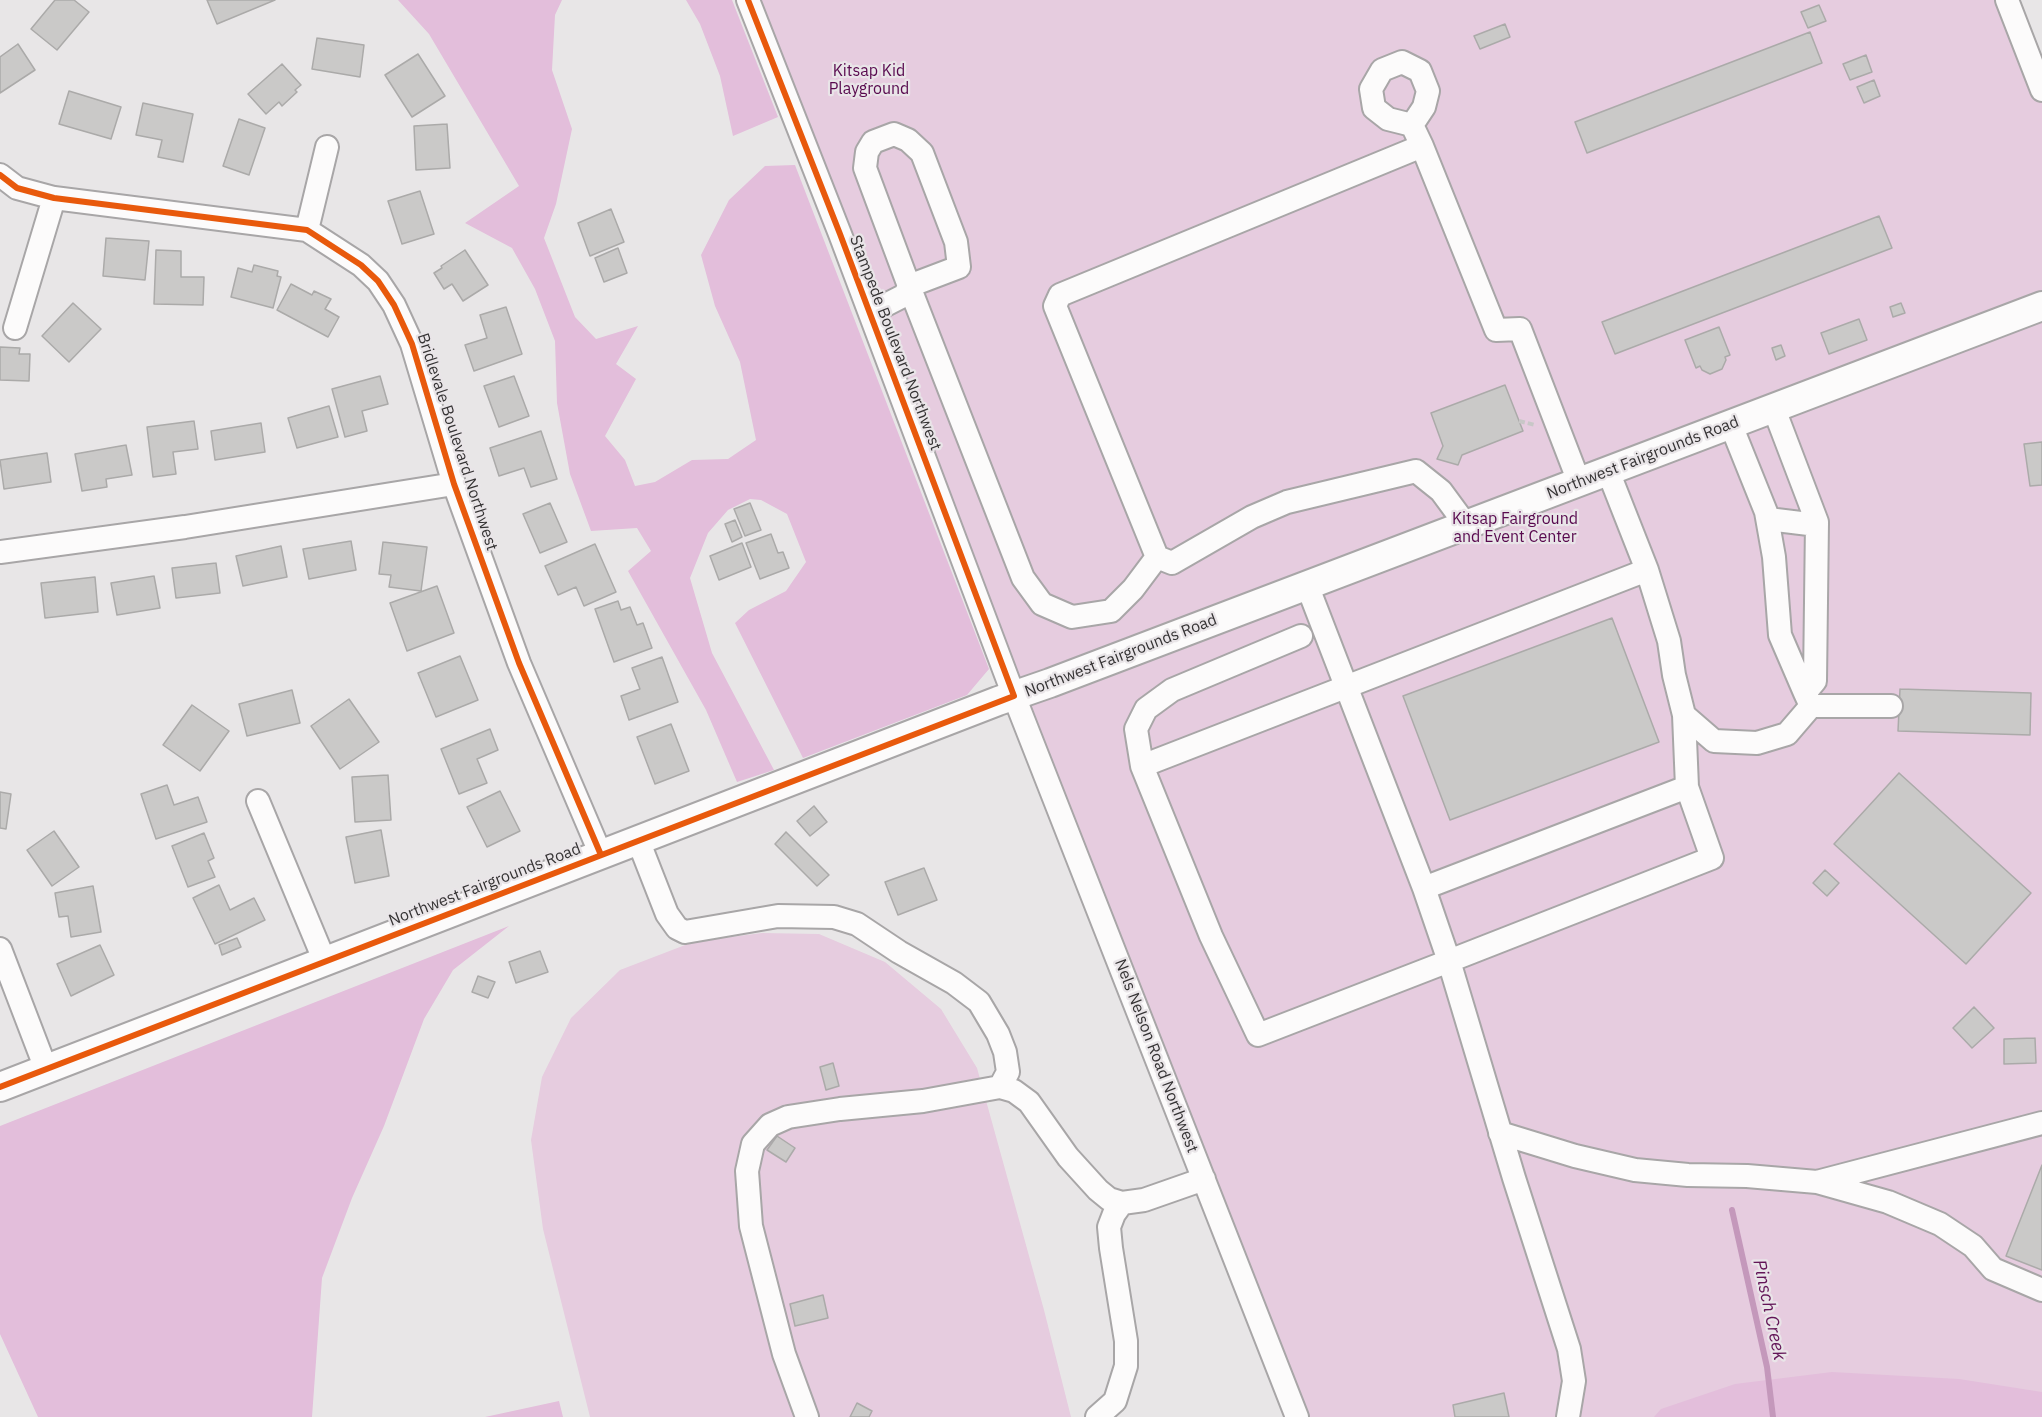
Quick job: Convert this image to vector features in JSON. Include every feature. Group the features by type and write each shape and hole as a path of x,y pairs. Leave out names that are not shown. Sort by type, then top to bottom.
{"main road":[{"name":"Northwest Fairgrounds Road","path":"0,1087 1014,696 2042,306"}],"street":[{"name":"Stampede Boulevard Northwest","path":"748,0 870,313 1014,696"},
{"path":"2007,0 2042,90"},
{"path":"1412,125 1496,330 1520,328 1579,482"},
{"path":"870,313 905,295 909,286 959,267 956,242 922,153 908,140 894,134 873,142 867,152 865,168 909,286 1023,578 1042,604 1072,617 1111,611 1134,588 1157,557"},
{"path":"1422,146 1060,296 1055,306 1157,557 1172,563 1252,517 1287,501 1416,471 1441,491 1466,525"},
{"path":"306,230 327,147"},
{"name":"Bridlevale Boulevard Northwest","path":"0,175 17,188 54,198 306,230 361,265 378,281 394,305 412,344 454,484 519,663 601,855"},
{"path":"15,328 54,198"},
{"path":"1684,715 1713,741 1757,743 1787,734 1808,699 1815,681 1816,525 1774,409"},
{"path":"1731,425 1768,519 1774,557 1779,635 1808,699"},
{"path":"1301,636 1172,690 1146,709 1136,729 1142,766 1211,936 1258,1035 1712,858 1687,787 1684,715 1669,642 1647,570 1608,471"},
{"name":"Bridlevale Boulevard Northwest","path":"0,552 185,527 454,484"},
{"path":"1768,519 1816,525"},
{"path":"1142,766 1647,570"},
{"path":"1307,585 1424,888 1449,961 1500,1133 1569,1349 1574,1381 1568,1417"},
{"name":"Nels Nelson Road Northwest","path":"1014,696 1297,1417"},
{"path":"1808,699 1891,706"},
{"path":"1424,888 1687,787"},
{"path":"258,801 326,962"},
{"path":"638,840 667,914 677,928 685,932 778,916 834,917 857,924 899,952 954,983 979,1002 998,1035 1005,1052 1008,1072 1000,1087"},
{"path":"0,949 46,1069"},
{"path":"807,1417 784,1354 751,1226 747,1171 753,1144 770,1125 788,1117 840,1109 923,1101 1000,1087 1014,1091 1029,1102 1068,1156 1098,1190 1109,1198 1122,1203 1144,1200 1204,1179"},
{"path":"1818,1182 2042,1123"},
{"path":"1500,1133 1575,1156 1635,1170 1818,1182 1888,1202 1941,1224 1973,1246 1993,1269 2042,1290"},
{"path":"1097,1417 1115,1401 1126,1366 1126,1341 1109,1227 1122,1203"}],"green space":[{"name":"Kitsap Fairground and Event Center","path":"748,0 2007,0 2042,90 2042,1417 1297,1417"},
{"path":"762,933 819,934 885,962 941,1009 977,1068 1071,1417 590,1417 543,1229 531,1140 542,1077 571,1018 620,970 693,942"}],"shaded area":[{"path":"398,0 562,0 555,15 552,70 572,129 556,204 544,238 575,317 596,339 638,326 616,364 636,379 605,436 625,460 635,486 655,482 692,460 728,459 756,440 740,362 715,306 701,255 729,200 765,166 795,165 989,669 967,695 803,758 735,623 749,610 786,591 806,562 787,514 761,500 750,499 728,510 708,533 690,578 712,653 774,770 737,782 706,710 628,571 651,551 637,528 591,531 570,474 557,403 555,341 535,289 512,248 465,223 519,186 429,34"},
{"path":"686,0 732,0 778,117 733,136 720,76 700,24"},
{"path":"509,926 453,970 424,1019 384,1126 352,1198 322,1278 312,1417 38,1417 0,1334 0,1126"},
{"path":"1832,1372 1959,1379 2042,1392 2042,1417 1654,1417 1661,1409 1735,1384"},
{"path":"559,1401 563,1417 485,1417"}],"building":[{"path":"55,0 74,0 89,12 57,50 31,29"},
{"path":"207,0 275,0 217,24"},
{"path":"1819,5 1826,21 1808,28 1801,12"},
{"path":"1505,24 1510,37 1480,49 1474,36"},
{"path":"1810,32 1822,63 1587,153 1575,122"},
{"path":"317,38 364,45 360,77 312,69"},
{"path":"18,44 35,70 0,93 0,57"},
{"path":"418,54 445,96 412,117 385,75"},
{"path":"1866,55 1872,72 1850,80 1843,64"},
{"path":"282,64 301,85 282,106 279,102 266,114 248,94"},
{"path":"1874,80 1880,96 1864,103 1857,87"},
{"path":"69,91 121,107 111,139 59,124"},
{"path":"143,103 193,114 183,162 158,157 162,140 136,135"},
{"path":"239,119 265,128 249,175 223,166"},
{"path":"447,124 450,168 416,170 414,126"},
{"path":"420,191 434,234 402,244 388,201"},
{"path":"611,209 624,242 590,256 578,223"},
{"path":"1879,216 1892,248 1615,354 1602,322"},
{"path":"106,238 149,241 145,280 103,276"},
{"path":"618,248 627,273 604,282 595,258"},
{"path":"156,250 181,251 181,277 204,277 203,305 154,304"},
{"path":"465,250 488,285 463,301 452,284 444,289 434,273"},
{"path":"254,265 278,271 277,276 281,277 273,308 231,297 238,268 252,272"},
{"path":"291,284 312,295 314,291 331,299 325,309 339,317 328,337 277,310"},
{"path":"73,303 101,329 69,362 42,336"},
{"path":"1901,303 1905,313 1893,317 1890,307"},
{"path":"506,307 522,354 474,371 465,345 487,338 480,315"},
{"path":"1859,319 1867,340 1829,354 1821,333"},
{"path":"1719,327 1730,355 1725,357 1722,369 1710,374 1702,370 1700,366 1696,368 1685,340"},
{"path":"1781,345 1785,356 1776,360 1772,348"},
{"path":"0,347 20,348 19,354 30,354 29,381 0,380"},
{"path":"380,376 388,404 362,411 367,431 345,437 332,389"},
{"path":"514,376 529,416 499,427 484,386"},
{"path":"1505,385 1523,431 1462,455 1458,465 1437,459 1443,446 1431,413"},
{"path":"329,406 338,437 297,448 288,418"},
{"path":"194,421 198,449 173,452 176,474 153,477 147,427"},
{"path":"261,423 265,452 215,460 211,431"},
{"path":"541,431 557,479 531,487 524,468 499,476 490,448"},
{"path":"2042,442 2042,485 2030,486 2024,444"},
{"path":"126,445 132,475 106,479 107,487 82,491 75,454"},
{"path":"47,453 51,482 4,489 0,460"},
{"path":"550,503 567,542 540,553 523,514"},
{"path":"750,503 761,530 745,536 734,509"},
{"path":"735,520 742,537 732,542 725,524"},
{"path":"771,534 778,553 783,552 789,568 760,579 746,543"},
{"path":"351,541 356,570 309,579 303,549"},
{"path":"383,542 427,547 421,591 389,587 391,575 379,574"},
{"path":"742,543 751,567 719,580 710,556"},
{"path":"595,544 616,592 584,606 576,587 558,595 545,566"},
{"path":"281,546 287,577 243,586 236,556"},
{"path":"216,563 220,593 176,598 172,568"},
{"path":"154,576 160,608 117,615 111,583"},
{"path":"95,577 98,612 45,618 41,583"},
{"path":"437,586 454,633 407,651 390,603"},
{"path":"618,601 621,610 630,607 637,625 643,623 652,648 614,662 595,609"},
{"path":"1612,618 1659,742 1450,820 1403,696"},
{"path":"460,656 478,700 436,717 418,673"},
{"path":"662,657 678,702 629,720 621,696 640,689 632,668"},
{"path":"1900,689 2031,693 2030,735 1898,731"},
{"path":"292,690 300,723 247,736 239,704"},
{"path":"349,699 379,742 340,769 311,726"},
{"path":"192,705 229,731 200,771 163,745"},
{"path":"671,724 689,771 655,784 637,737"},
{"path":"490,729 498,750 477,759 487,783 459,794 441,749"},
{"path":"1899,773 2031,893 1966,964 1834,844"},
{"path":"388,775 391,820 355,822 352,777"},
{"path":"167,785 174,805 198,797 207,822 156,839 141,794"},
{"path":"500,791 520,831 487,847 467,807"},
{"path":"0,792 11,794 6,829 0,828"},
{"path":"814,806 827,822 810,836 797,821"},
{"path":"381,830 389,876 355,883 346,837"},
{"path":"54,831 79,867 52,886 27,850"},
{"path":"786,832 829,875 817,886 775,844"},
{"path":"204,833 214,858 208,861 215,877 188,887 172,846"},
{"path":"924,868 937,900 898,915 885,882"},
{"path":"1825,870 1839,883 1827,896 1813,883"},
{"path":"219,885 230,910 254,898 265,920 215,944 193,898"},
{"path":"93,886 101,932 71,937 68,916 59,917 55,893"},
{"path":"237,938 241,947 222,955 219,945"},
{"path":"100,945 114,975 71,996 57,964"},
{"path":"540,951 548,972 516,983 509,962"},
{"path":"478,976 495,982 488,998 472,992"},
{"path":"1974,1007 1994,1028 1972,1048 1953,1028"},
{"path":"2035,1038 2036,1063 2004,1064 2004,1039"},
{"path":"833,1063 839,1086 826,1090 820,1067"},
{"path":"777,1136 795,1148 786,1162 767,1150"},
{"path":"2042,1165 2042,1270 2006,1256"},
{"path":"823,1295 828,1318 795,1326 790,1304"},
{"path":"1504,1393 1509,1417 1455,1417 1453,1405"},
{"path":"857,1403 872,1411 869,1417 850,1417"}],"waterway":[{"name":"Pinsch Creek","path":"1732,1210 1767,1367 1773,1417"}],"cycle path":[{"path":"0,1087 1014,696 840,234 748,0"},
{"path":"0,175 17,188 54,198 307,230 361,265 378,281 394,305 412,344 454,484 519,663 601,855"}],"park label":[{"name":"Kitsap Kid Playground","path":"869,80"}]}
